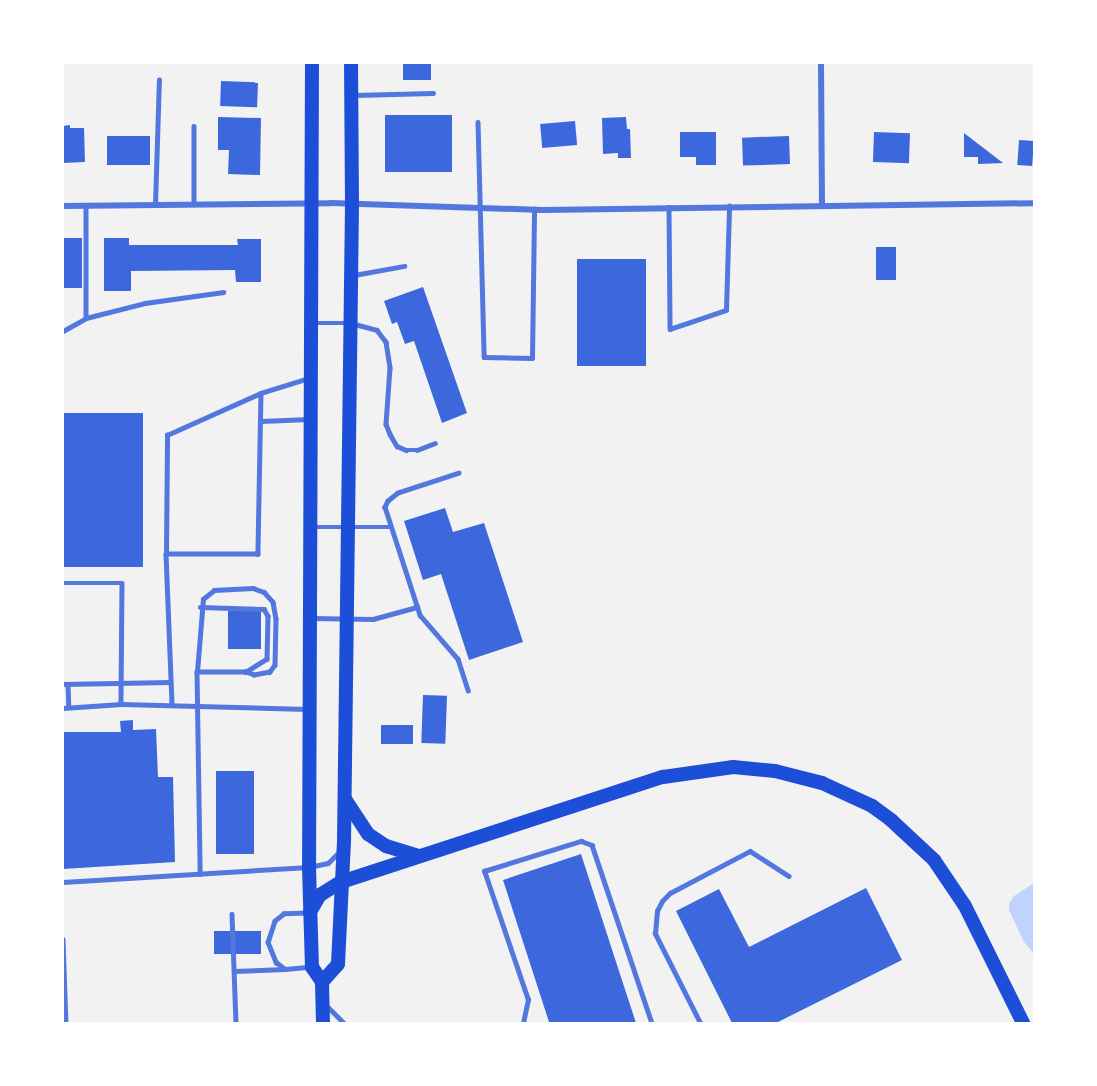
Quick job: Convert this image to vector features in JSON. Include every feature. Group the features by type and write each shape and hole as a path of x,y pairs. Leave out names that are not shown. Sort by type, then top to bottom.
{"main road":[{"path":"312,63 309,867 312,967 322,982 323,1023"},
{"path":"322,982 338,964 344,842 351,323 351,63"},
{"path":"310,912 320,895 341,882 688,772 733,767 797,776 838,789 872,806 891,820 934,860 965,906 1023,1023"},
{"path":"345,799 368,834 386,846 418,856"}],"street":[{"path":"821,63 822,204"},
{"path":"63,206 312,203 534,209 1034,203"}],"lane":[{"path":"155,205 159,80"},
{"path":"351,96 433,93"},
{"path":"478,122 484,357 532,358 534,209"},
{"path":"194,126 194,204"},
{"path":"86,205 86,318"},
{"path":"669,207 670,329 726,310 729,206"},
{"path":"351,275 404,266"},
{"path":"63,331 86,318 145,303 223,292"},
{"path":"312,323 351,323 377,330 386,342 390,368 386,424 397,446 406,450 417,450 435,443"},
{"path":"172,705 166,554 167,435 261,393 312,378"},
{"path":"166,554 258,554 261,393"},
{"path":"261,421 311,419"},
{"path":"459,473 392,496 385,507 420,615 458,659 468,690"},
{"path":"311,527 391,527"},
{"path":"63,584 122,583 119,684 121,704"},
{"path":"197,672 246,672 254,675 270,672 275,665 275,609 268,596 253,588 214,590 203,598 200,608 197,672 200,874"},
{"path":"310,618 384,617 417,607"},
{"path":"200,608 264,609 268,616 267,659 246,672"},
{"path":"170,682 66,684 66,707 121,704 199,708 310,709"},
{"path":"523,1023 528,1000 484,871 580,841 592,845 652,1023"},
{"path":"63,882 309,867 335,859 344,842"},
{"path":"700,1023 655,934 657,911 662,901 670,893 750,851 789,876"},
{"path":"285,969 276,962 271,953 270,931 284,914 305,915 310,912"},
{"path":"232,914 236,1023"},
{"path":"63,939 66,1023"},
{"path":"234,971 312,967"},
{"path":"323,1002 344,1023"}],"water":[{"path":"1034,883 1034,954 1024,942 1009,910 1009,904 1014,896"}],"building":[{"path":"403,63 431,63 431,80 403,80"},
{"path":"221,81 258,82 257,107 220,106"},
{"path":"385,115 452,115 452,172 385,172"},
{"path":"218,117 261,118 260,175 228,174 229,150 218,150"},
{"path":"626,117 627,129 630,129 631,158 618,158 618,153 603,154 602,118"},
{"path":"575,121 577,145 542,148 540,124"},
{"path":"70,125 70,128 84,128 85,162 63,163 63,126"},
{"path":"680,132 716,132 716,165 696,165 696,157 680,157"},
{"path":"874,132 910,133 909,163 873,162"},
{"path":"964,133 1003,163 978,164 978,157 964,157"},
{"path":"107,136 150,136 150,165 107,165"},
{"path":"789,136 790,164 743,166 742,138"},
{"path":"1019,140 1034,141 1032,166 1017,165"},
{"path":"63,238 82,238 82,288 63,288"},
{"path":"104,238 129,238 129,245 238,245 237,239 261,239 261,282 236,282 235,270 131,271 131,291 104,291"},
{"path":"876,247 896,247 896,280 876,280"},
{"path":"577,259 646,259 646,366 577,366"},
{"path":"423,287 467,413 442,423 414,341 405,344 397,322 392,324 384,301"},
{"path":"63,413 143,413 143,567 63,567"},
{"path":"445,508 453,532 484,523 523,642 469,660 441,574 423,580 404,521"},
{"path":"228,611 261,611 261,649 228,649"},
{"path":"423,695 447,696 445,744 421,743"},
{"path":"133,720 133,730 156,729 158,777 173,777 175,862 63,869 63,732 121,732 120,721"},
{"path":"381,725 413,725 413,744 381,744"},
{"path":"216,771 254,771 254,854 216,854"},
{"path":"581,854 636,1023 549,1022 503,880"},
{"path":"866,888 902,960 776,1023 732,1023 676,911 719,889 749,947"},
{"path":"214,931 261,931 261,954 214,954"}]}
